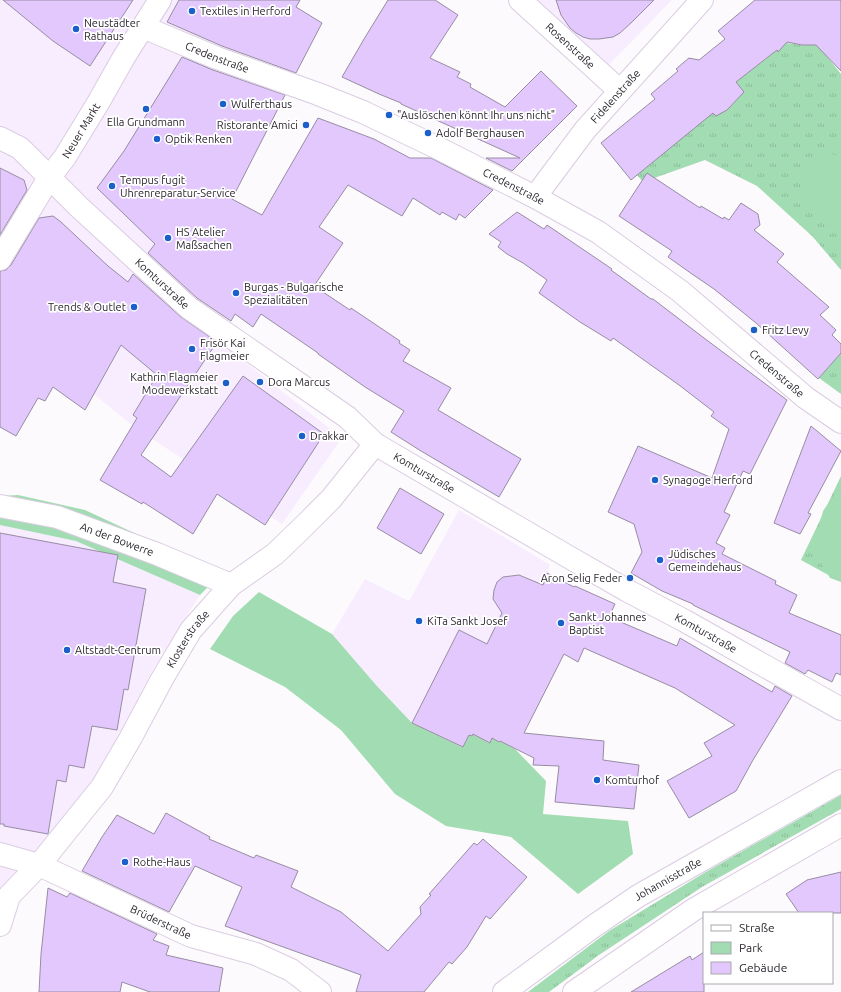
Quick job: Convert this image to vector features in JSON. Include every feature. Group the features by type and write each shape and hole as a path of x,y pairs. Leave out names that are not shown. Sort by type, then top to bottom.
{"street":[{"name":"Neuer Markt","path":"0,259 49,178 65,157 124,57 160,0"},
{"name":"Rosenstraße","path":"520,0 620,91"},
{"name":"Fidelenstraße","path":"535,197 585,130 702,0"},
{"name":"Credenstraße","path":"143,27 217,58 318,94 363,112 535,197 598,232 680,291 806,398 841,422"},
{"path":"0,138 20,148 49,178"},
{"name":"Komturstraße","path":"49,178 189,308 347,417 375,444 628,591 841,708"},
{"name":"Klosterstraße","path":"0,925 9,896 38,865 102,786 191,630 230,585 275,554 331,499 375,444"},
{"name":"An der Bowerre","path":"0,506 57,517 157,554 230,585"},
{"name":"Johannisstraße","path":"504,992 594,926 638,896 841,781"},
{"path":"574,992 692,910 841,825"},
{"name":"Brüderstraße","path":"0,854 38,865 191,936 263,957 291,970 320,992"}],"shaded area":[{"path":"0,0 223,0 211,16 236,53 161,171 236,244 191,320 342,438 282,524 134,427 15,330 0,352"},
{"path":"532,0 672,0 606,68"},
{"name":"KiTa Sankt Josef","path":"459,510 550,565 543,587 522,578 522,576 519,575 516,577 503,577 497,582 494,590 493,599 498,607 503,611 534,703 538,705 521,739 499,742 492,739 490,743 469,735 463,747 412,723 376,685 332,634 365,579 409,601"},
{"name":"Altstadt-Centrum","path":"0,525 76,541 200,595 153,669 99,773 0,909"}],"green space":[{"path":"786,43 826,45 826,55 841,74 841,270 812,236 757,186 705,160 643,182 637,175 712,112 716,116 730,105 731,106 743,91 736,82 777,50 779,52 778,49"},
{"path":"826,152 841,157 841,233 826,223 800,190 802,162"},
{"path":"841,353 841,394 819,378"},
{"path":"841,476 841,582 801,560"},
{"path":"841,489 841,582 830,578 818,557 817,536 823,511 837,491"},
{"path":"18,495 85,510 205,566 225,570 200,595 76,541 0,525 0,496"},
{"path":"259,592 332,634 376,685 412,723 462,747 469,735 472,736 473,734 489,743 492,738 515,749 546,781 543,814 628,821 633,854 578,894 511,837 446,826 395,794 341,730 285,687 210,649 233,616"},
{"path":"841,795 841,809 702,887 599,955 549,992 528,992 609,931 704,873"}],"building":[{"name":"Neustädter Rathaus","path":"3,0 133,0 90,66 53,41"},
{"path":"179,0 300,0 296,7 322,23 296,73 222,46 167,22"},
{"path":"388,0 435,0 458,15 430,58 460,72 457,77 471,84 470,87 505,107 541,71 577,106 512,171 486,158 520,158 342,77"},
{"path":"556,0 654,0 620,33 613,37 590,39 583,37 570,28 561,15"},
{"path":"755,0 841,0 841,71 816,45 802,45 787,42 778,52 777,50 736,82 744,92 727,110 716,116 713,113 631,180 601,143 655,99 651,94 678,71 676,69 689,58 699,60 725,39 718,31"},
{"path":"182,57 213,70 285,95 232,199 262,215 318,118 374,139 410,158 431,158 493,190 465,218 459,214 456,220 442,212 440,215 413,198 402,216 348,185 319,227 343,243 314,286 350,310 351,308 400,341 399,343 410,350 403,361 451,388 438,410 521,459 499,497 391,432 404,411 365,387 261,314 253,327 235,314 231,321 197,298 148,253 155,244 97,188 124,151"},
{"path":"0,168 24,180 27,190 0,235"},
{"path":"647,173 700,208 701,206 723,219 724,217 729,220 741,203 758,214 760,225 754,230 784,254 777,262 829,307 820,315 836,330 832,335 841,344 841,353 818,379 756,323 714,289 668,257 672,251 619,216"},
{"path":"517,212 544,229 547,225 612,269 611,270 653,299 787,400 750,474 743,471 724,512 730,515 716,543 725,548 722,554 776,581 775,584 797,595 789,613 841,635 841,675 836,673 832,682 808,670 805,674 785,663 790,652 693,604 662,591 631,573 642,552 634,524 608,512 638,446 712,478 729,429 711,416 714,412 679,385 613,338 611,341 580,322 539,293 547,280 498,247 501,242 489,234"},
{"path":"53,216 108,266 128,282 133,274 181,317 217,342 141,455 171,477 243,376 324,434 265,525 217,494 193,534 143,502 142,504 100,480 137,418 133,415 157,375 121,345 85,410 53,387 45,401 38,398 16,436 0,427 0,271 6,270 11,265 39,218"},
{"path":"811,426 841,451 808,513 811,514 800,534 774,523"},
{"path":"400,488 444,514 421,554 377,528"},
{"name":"Altstadt-Centrum","path":"0,533 118,555 113,582 146,589 128,690 124,689 117,730 92,726 84,768 69,765 66,782 57,780 48,834 0,824"},
{"path":"547,573 574,587 575,586 615,604 609,617 677,646 680,638 772,692 775,686 792,696 736,791 689,818 667,781 712,756 704,743 735,725 675,688 584,648 578,662 564,654 524,733 604,741 603,760 639,765 634,809 555,802 559,766 533,765 534,758 500,741 499,742 492,738 490,743 473,734 472,736 469,735 463,747 412,723 459,630 487,644 502,613 493,599 497,582 503,577 519,575 543,585"},
{"path":"166,813 210,837 209,839 254,858 256,855 298,871 291,887 341,912 388,951 421,914 420,907 431,895 429,894 474,843 477,845 483,839 527,877 490,919 486,916 467,947 452,964 449,962 424,992 356,992 361,975 225,926 242,887 195,866 169,912 82,871 117,815 154,834"},
{"path":"841,872 841,913 798,912 786,894 807,880"},
{"path":"48,888 67,897 70,893 157,934 153,940 169,946 166,955 223,968 219,992 150,992 122,982 120,992 39,992 41,954"},
{"path":"703,953 704,992 631,992 690,956 692,960"}],"place":[{"name":"Textiles in Herford","path":"192,11"},
{"name":"Neustädter Rathaus","path":"76,29"},
{"name":"Wulferthaus","path":"223,104"},
{"name":"Ella Grundmann","path":"146,109"},
{"name":"\"Auslöschen könnt Ihr uns nicht\"","path":"389,115"},
{"name":"Ristorante Amici","path":"306,125"},
{"name":"Adolf Berghausen","path":"428,133"},
{"name":"Optik Renken","path":"157,139"},
{"name":"Tempus fugit Uhrenreparatur-Service","path":"112,186"},
{"name":"HS Atelier Maßsachen","path":"168,238"},
{"name":"Burgas - Bulgarische Spezialitäten","path":"236,293"},
{"name":"Trends & Outlet","path":"134,307"},
{"name":"Fritz Levy","path":"754,330"},
{"name":"Frisör Kai Flagmeier","path":"192,349"},
{"name":"Dora Marcus","path":"260,382"},
{"name":"Kathrin Flagmeier Modewerkstatt","path":"226,383"},
{"name":"Drakkar","path":"302,436"},
{"name":"Synagoge Herford","path":"655,480"},
{"name":"Jüdisches Gemeindehaus","path":"660,560"},
{"name":"Aron Selig Feder","path":"630,578"},
{"name":"KiTa Sankt Josef","path":"419,621"},
{"name":"Sankt Johannes Baptist","path":"561,623"},
{"name":"Altstadt-Centrum","path":"67,650"},
{"name":"Komturhof","path":"597,780"},
{"name":"Rothe-Haus","path":"125,862"}]}
